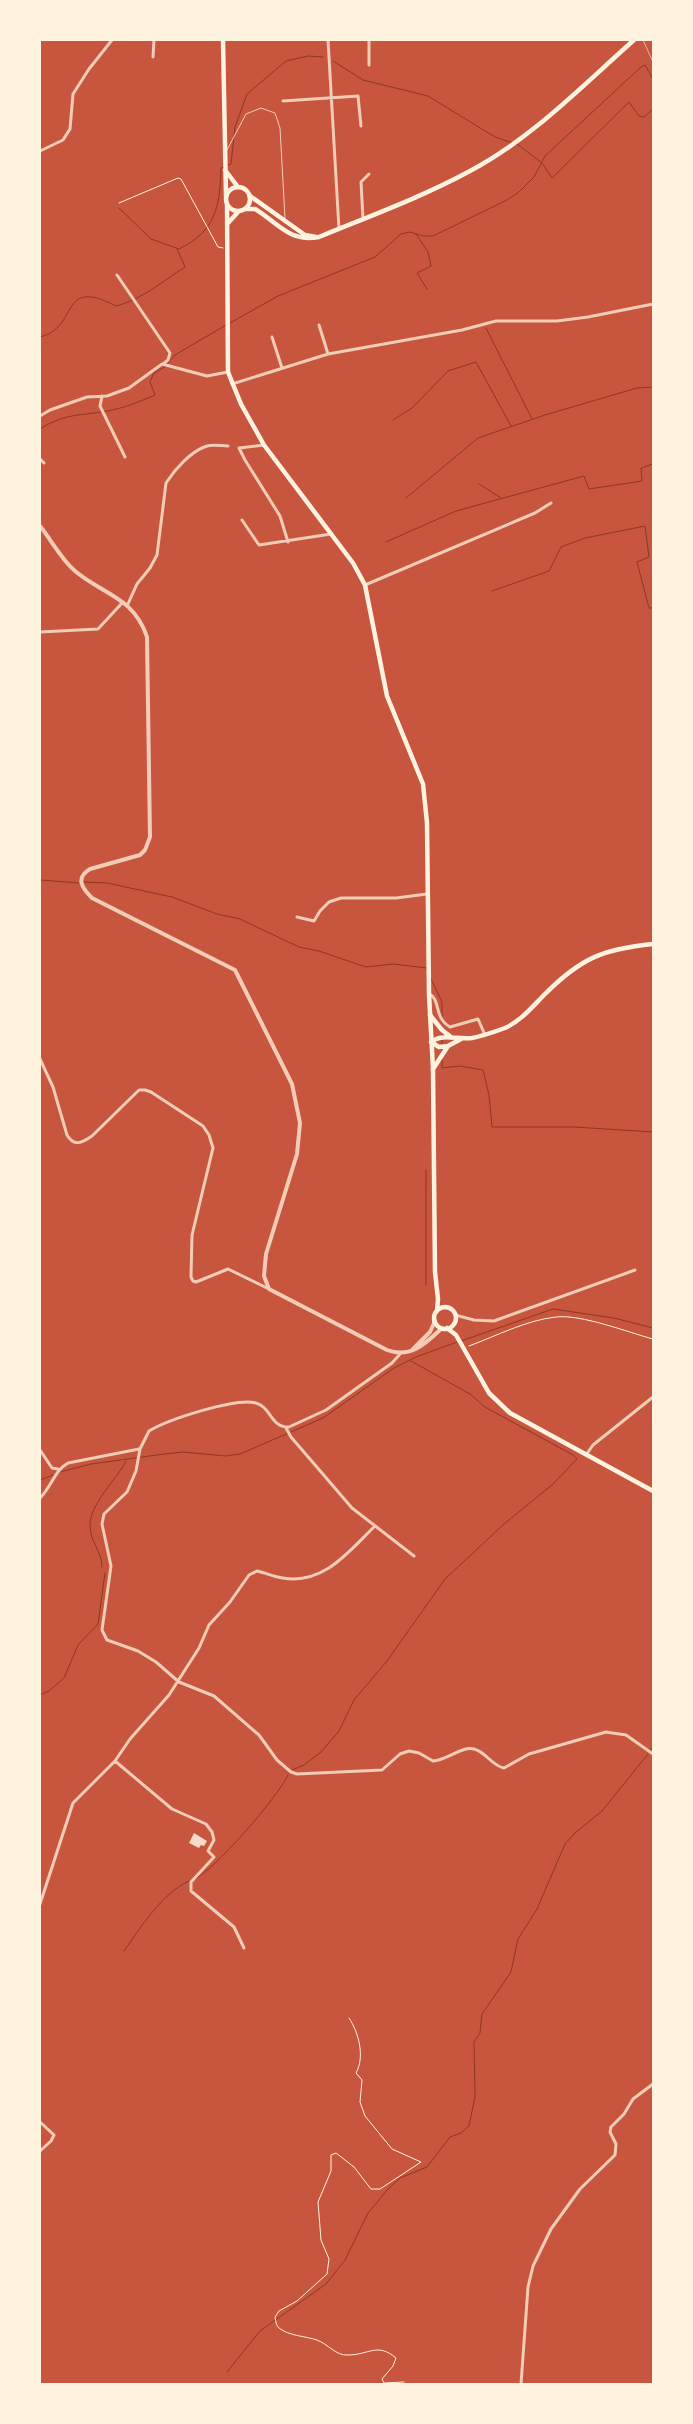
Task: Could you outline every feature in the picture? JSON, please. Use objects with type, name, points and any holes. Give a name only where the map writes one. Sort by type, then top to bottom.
[{"type":"main road","points":[[223,40],[228,372],[232,384],[263,445],[353,563],[365,585],[387,696],[423,784],[427,822],[429,1013],[433,1069],[434,1272],[438,1296],[435,1321],[456,1337],[489,1393],[498,1403],[532,1427],[653,1491]]},
{"type":"main road","points":[[227,224],[238,212],[246,209],[255,209],[288,233],[305,240],[320,237],[403,203],[470,171],[516,142],[634,40]]},
{"type":"main road","points":[[225,169],[238,187],[245,190],[250,196],[305,235],[320,237]]},
{"type":"main road","points":[[226,196],[231,190],[238,187]]},
{"type":"main road","points":[[246,209],[250,203],[250,196]]},
{"type":"main road","points":[[226,203],[231,209],[238,212]]},
{"type":"main road","points":[[431,1042],[439,1047],[448,1046],[461,1039],[485,1035],[516,1022],[558,980],[598,954],[613,949],[653,944]]},
{"type":"main road","points":[[429,1013],[442,1030],[451,1037]]},
{"type":"main road","points":[[431,1042],[440,1037],[461,1039]]},
{"type":"main road","points":[[433,1069],[448,1046]]},
{"type":"main road","points":[[438,1296],[455,1315],[456,1337]]},
{"type":"main road","points":[[437,1311],[449,1308]]},
{"type":"main road","points":[[445,1328],[454,1323]]},
{"type":"street","points":[[40,151],[63,140],[70,129],[73,94],[89,69],[112,40]]},
{"type":"street","points":[[153,57],[154,40]]},
{"type":"street","points":[[328,40],[339,229]]},
{"type":"street","points":[[369,40],[369,65]]},
{"type":"street","points":[[283,101],[358,96],[361,126]]},
{"type":"street","points":[[363,219],[361,182],[369,174]]},
{"type":"street","points":[[40,416],[50,410],[88,397],[102,396],[129,388],[168,360],[170,354],[117,275]]},
{"type":"street","points":[[232,384],[328,354],[462,330],[496,320],[557,322],[653,304]]},
{"type":"street","points":[[318,325],[328,354]]},
{"type":"street","points":[[272,337],[282,368]]},
{"type":"street","points":[[162,364],[207,376],[228,372]]},
{"type":"street","points":[[102,396],[100,406],[125,457]]},
{"type":"street","points":[[127,606],[137,584],[150,568],[157,555],[166,483],[172,473],[186,460],[208,445],[228,446]]},
{"type":"street","points":[[263,445],[239,448],[280,516],[288,542]]},
{"type":"street","points":[[40,459],[44,463]]},
{"type":"street","points":[[365,585],[535,513],[551,503]]},
{"type":"street","points":[[242,520],[259,546],[331,534]]},
{"type":"street","points":[[40,526],[75,572],[124,601],[142,626],[147,637],[150,837],[145,850],[140,855],[90,870],[83,874],[80,880],[83,889],[92,898],[235,970],[292,1084],[300,1123],[297,1154],[266,1254],[264,1276],[269,1289]]},
{"type":"street","points":[[40,632],[98,630],[124,601]]},
{"type":"street","points":[[297,917],[314,921],[329,902],[341,898],[396,898],[427,894]]},
{"type":"street","points":[[429,994],[436,1000],[439,1016],[447,1025],[450,1027],[478,1019],[485,1035]]},
{"type":"street","points":[[40,1058],[53,1087],[67,1135],[70,1141],[77,1144],[84,1142],[92,1136],[139,1090],[151,1092],[203,1126],[209,1135],[213,1148],[192,1235],[191,1276],[193,1281],[196,1282],[228,1269],[387,1350],[400,1354],[420,1347],[445,1328]]},
{"type":"street","points":[[455,1315],[474,1320],[494,1321],[635,1270]]},
{"type":"street","points":[[407,1353],[430,1332],[435,1321]]},
{"type":"street","points":[[287,1429],[326,1410],[392,1363],[400,1354]]},
{"type":"street","points":[[586,1455],[593,1445],[653,1397]]},
{"type":"street","points":[[414,1556],[352,1508],[291,1437],[287,1429],[276,1423],[263,1406],[256,1403],[246,1403],[202,1410],[149,1431],[140,1449],[138,1464],[127,1492],[104,1514],[102,1524],[111,1566],[102,1630],[107,1640],[138,1651],[156,1662],[179,1682],[214,1696],[259,1735],[284,1768],[297,1774],[382,1770],[400,1754],[409,1751],[419,1753],[433,1761],[450,1757],[464,1749],[474,1749],[504,1768],[529,1754],[606,1732],[626,1735],[653,1754]]},
{"type":"street","points":[[40,1450],[52,1468],[58,1469],[68,1463],[140,1449]]},
{"type":"street","points":[[40,1498],[53,1484],[58,1469]]},
{"type":"street","points":[[40,1904],[73,1803],[115,1761],[130,1739],[179,1682],[199,1648],[209,1625],[230,1602],[249,1576],[257,1571],[284,1578],[314,1577],[331,1568],[375,1526]]},
{"type":"street","points":[[115,1761],[172,1809],[206,1824],[212,1832],[214,1840],[208,1851],[214,1857],[191,1882],[191,1891],[234,1927],[244,1948]]},
{"type":"street","points":[[521,2384],[528,2287],[533,2266],[550,2229],[580,2189],[615,2155],[616,2144],[610,2132],[611,2127],[624,2114],[633,2099],[653,2084]]},
{"type":"street","points":[[40,2122],[54,2135],[51,2141],[40,2150]]},
{"type":"lane","points":[[224,156],[246,114],[261,108],[275,113],[280,128],[285,221]]},
{"type":"path","points":[[119,203],[178,178],[181,179],[218,247],[226,248]]},
{"type":"path","points":[[462,1347],[542,1320],[557,1317],[586,1321],[653,1338]]},
{"type":"path","points":[[349,2018],[357,2031],[361,2058],[356,2073],[362,2080],[361,2109],[392,2149],[421,2162],[380,2189],[371,2189],[346,2160],[336,2153],[331,2155],[331,2171],[318,2202],[322,2240],[329,2259],[327,2274],[297,2301],[280,2311],[275,2317],[277,2326],[283,2330],[316,2340],[347,2356],[374,2349],[387,2351],[396,2358],[393,2366],[382,2380],[384,2383],[404,2382]]},
{"type":"building","points":[[194,1833],[207,1841],[204,1846],[201,1845],[199,1848],[189,1843]]},
{"type":"waterway","points":[[228,165],[231,164],[235,127],[247,94],[286,61],[308,56],[323,57]]},
{"type":"waterway","points":[[333,61],[363,80],[428,96],[495,137],[513,143]]},
{"type":"waterway","points":[[230,323],[278,296],[375,257],[401,234],[410,232],[423,236],[433,236],[507,200],[519,192],[534,177],[545,156],[641,67],[645,65],[653,79]]},
{"type":"waterway","points":[[517,144],[542,163],[552,178],[629,102],[639,116],[644,117],[653,109]]},
{"type":"waterway","points":[[119,208],[151,239],[179,249],[201,234],[214,216],[219,194],[221,168],[224,167]]},
{"type":"waterway","points":[[416,234],[428,252],[431,266],[417,273],[427,289]]},
{"type":"waterway","points":[[40,337],[52,332],[61,324],[77,300],[85,297],[98,298],[116,306],[152,290],[185,267],[177,249]]},
{"type":"waterway","points":[[167,364],[175,355],[226,325]]},
{"type":"waterway","points":[[486,328],[532,419]]},
{"type":"waterway","points":[[393,420],[412,408],[448,371],[476,362],[511,426]]},
{"type":"waterway","points":[[40,429],[57,420],[119,408],[155,395],[150,382],[154,373],[165,367]]},
{"type":"waterway","points":[[406,498],[478,438],[545,415],[637,388],[653,387]]},
{"type":"waterway","points":[[386,542],[456,511],[584,476],[589,489],[642,481],[641,468],[653,464]]},
{"type":"waterway","points":[[479,484],[501,498]]},
{"type":"waterway","points":[[492,591],[549,571],[561,547],[585,538],[645,526],[649,557],[637,562],[649,608],[653,608]]},
{"type":"waterway","points":[[40,880],[79,883]]},
{"type":"waterway","points":[[83,882],[107,883],[172,897],[217,914],[240,919],[299,947],[319,951],[366,967],[393,964],[427,968]]},
{"type":"waterway","points":[[431,979],[442,1002],[442,1017]]},
{"type":"waterway","points":[[442,1034],[442,1045]]},
{"type":"waterway","points":[[442,1059],[442,1068],[460,1066],[483,1070],[489,1095],[492,1127],[574,1127],[653,1132]]},
{"type":"waterway","points":[[426,1170],[426,1285]]},
{"type":"waterway","points":[[461,1341],[553,1309],[614,1318],[653,1328]]},
{"type":"waterway","points":[[60,1472],[91,1464],[183,1452],[226,1456],[240,1454],[323,1418],[394,1368],[416,1357],[457,1342]]},
{"type":"waterway","points":[[292,1770],[304,1765],[321,1752],[339,1731],[354,1700],[387,1661],[445,1579],[504,1524],[553,1484],[577,1459],[573,1455],[485,1407],[470,1394],[411,1361]]},
{"type":"waterway","points":[[102,1567],[100,1556],[92,1537],[91,1518],[99,1501],[126,1461]]},
{"type":"waterway","points":[[40,1480],[53,1475]]},
{"type":"waterway","points":[[40,1695],[49,1691],[64,1678],[78,1645],[98,1624],[105,1573]]},
{"type":"waterway","points":[[650,1750],[653,1747]]},
{"type":"waterway","points":[[227,2372],[260,2331],[326,2284],[345,2260],[368,2213],[388,2189],[400,2178],[427,2167],[450,2137],[461,2133],[469,2126],[475,2097],[474,2042],[480,2033],[482,2014],[511,1972],[518,1939],[537,1909],[565,1844],[575,1833],[602,1811],[648,1754]]},
{"type":"waterway","points":[[193,1880],[203,1874],[230,1849],[259,1816],[288,1775]]},
{"type":"waterway","points":[[124,1951],[161,1902],[179,1886],[189,1881]]},
{"type":"railway","points":[[643,40],[653,62]]}]
